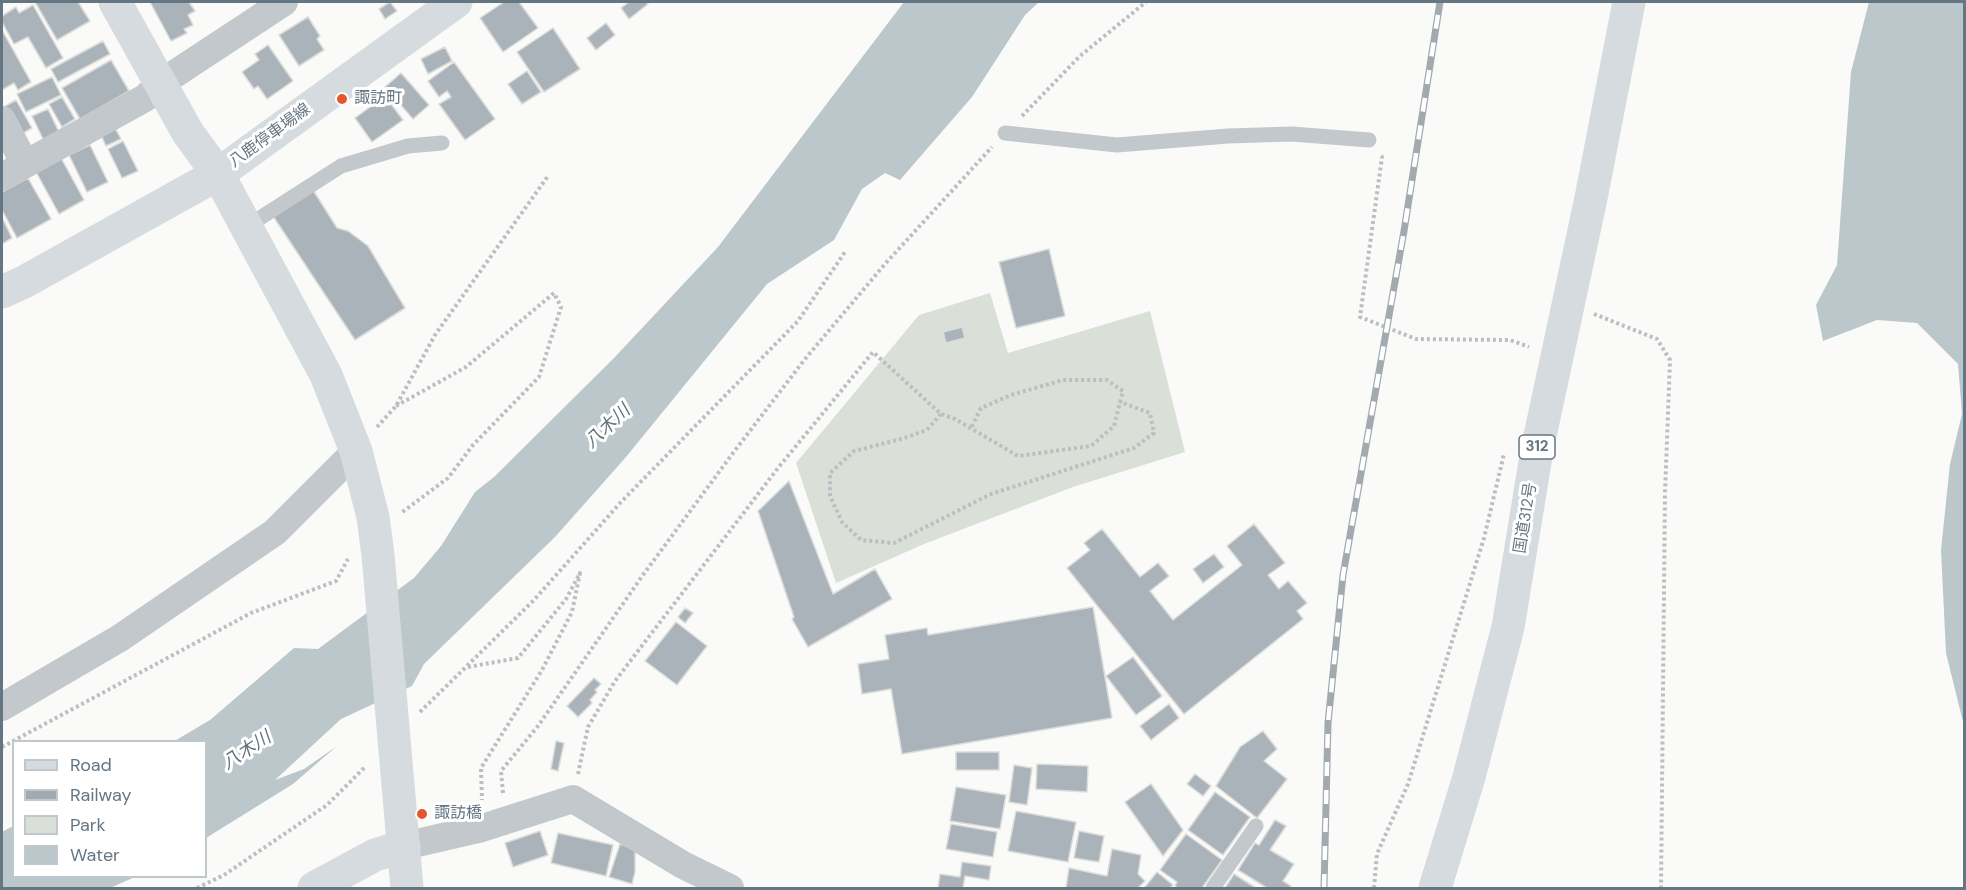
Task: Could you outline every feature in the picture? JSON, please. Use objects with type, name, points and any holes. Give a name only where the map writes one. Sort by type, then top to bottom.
[{"type":"main road","name":"八鹿停車場線","points":[[115,2],[188,133],[218,174],[456,2]]},
{"type":"main road","name":"国道312号","points":[[1435,888],[1469,777],[1508,627],[1537,450],[1629,2]]},
{"type":"main road","points":[[2,292],[218,174],[326,375],[359,459],[373,517],[378,555],[407,888]]},
{"type":"main road","points":[[314,888],[375,855],[404,846]]},
{"type":"street","points":[[2,120],[13,170],[145,98],[161,83],[284,2]]},
{"type":"street","points":[[2,707],[120,638],[275,532],[359,459]]},
{"type":"street","points":[[404,846],[494,824],[573,799],[683,865],[730,888]]},
{"type":"lane","points":[[1005,133],[1117,145],[1228,136],[1292,134],[1369,141]]},
{"type":"lane","points":[[246,227],[341,166],[408,146],[442,143]]},
{"type":"lane","points":[[1213,888],[1256,826]]},
{"type":"path","points":[[494,824],[501,771],[538,726],[643,575],[805,359],[885,264],[1005,133],[1080,56],[1146,2]]},
{"type":"path","points":[[1369,141],[1382,157],[1360,317],[1416,339],[1510,340],[1530,347],[1527,358]]},
{"type":"path","points":[[359,459],[396,406],[435,335],[548,176]]},
{"type":"path","points":[[417,716],[534,600],[621,502],[798,321],[845,252]]},
{"type":"path","points":[[1568,305],[1657,339],[1670,360],[1665,493],[1661,888]]},
{"type":"path","points":[[573,799],[588,727],[615,681],[778,468],[873,352],[941,414],[955,419],[1018,456],[1091,446],[1114,426],[1123,391],[1107,380],[1063,380],[1011,395],[981,408],[971,428]]},
{"type":"path","points":[[941,414],[927,430],[854,451],[830,473],[830,496],[842,522],[861,540],[894,543],[991,494],[1134,448],[1154,432],[1149,413],[1120,402]]},
{"type":"path","points":[[1374,888],[1377,854],[1408,783],[1484,538],[1506,448]]},
{"type":"path","points":[[466,668],[518,658],[566,599],[580,573],[572,612],[542,670],[481,768],[494,824]]},
{"type":"path","points":[[197,888],[224,875],[327,805],[368,765]]},
{"type":"green space","points":[[990,293],[1008,353],[1150,311],[1185,452],[1073,487],[924,544],[836,583],[796,463],[919,315]]},
{"type":"water","name":"八木川","points":[[904,2],[1039,2],[1025,15],[972,97],[900,180],[885,173],[862,189],[834,240],[767,284],[626,457],[555,537],[424,664],[412,686],[341,719],[275,780],[304,769],[337,746],[293,784],[207,837],[207,740],[176,740],[210,720],[294,648],[318,649],[414,578],[441,546],[475,492],[494,477],[614,358],[718,247]]},
{"type":"water","points":[[1869,2],[1964,2],[1964,726],[1946,653],[1941,550],[1950,464],[1962,414],[1958,364],[1917,323],[1877,320],[1823,341],[1816,305],[1837,265],[1851,72]]},
{"type":"water","points":[[12,827],[12,878],[133,878],[110,888],[2,888],[2,832]]},
{"type":"building","points":[[35,2],[78,2],[90,21],[57,40]]},
{"type":"building","points":[[150,2],[189,2],[195,11],[188,15],[193,25],[184,29],[187,33],[171,41]]},
{"type":"building","points":[[390,2],[397,11],[385,19],[379,9]]},
{"type":"building","points":[[504,2],[519,2],[538,28],[503,52],[480,18]]},
{"type":"building","points":[[629,2],[648,4],[629,19],[621,8]]},
{"type":"building","points":[[33,5],[63,58],[46,68],[28,37],[14,44],[2,22],[2,16],[16,7],[19,13]]},
{"type":"building","points":[[308,17],[320,36],[317,39],[324,50],[299,66],[279,35]]},
{"type":"building","points":[[606,23],[615,35],[596,50],[587,38]]},
{"type":"building","points":[[553,28],[580,69],[544,92],[517,52]]},
{"type":"building","points":[[2,30],[31,82],[18,90],[14,83],[2,90]]},
{"type":"building","points":[[103,41],[110,54],[58,82],[51,69]]},
{"type":"building","points":[[268,45],[293,81],[267,99],[258,86],[254,89],[242,72],[259,60],[255,54]]},
{"type":"building","points":[[445,47],[452,61],[428,74],[421,59]]},
{"type":"building","points":[[111,60],[129,91],[80,119],[62,88]]},
{"type":"building","points":[[454,62],[495,119],[465,140],[439,104],[451,97],[447,91],[439,97],[428,81]]},
{"type":"building","points":[[527,71],[541,92],[522,104],[508,84]]},
{"type":"building","points":[[401,73],[429,105],[413,119],[385,87]]},
{"type":"building","points":[[52,77],[61,95],[26,112],[17,94]]},
{"type":"building","points":[[385,96],[403,120],[372,142],[355,118]]},
{"type":"building","points":[[62,97],[75,119],[62,127],[49,104]]},
{"type":"building","points":[[16,100],[32,128],[18,136],[2,108]]},
{"type":"building","points":[[48,109],[59,132],[43,139],[32,116]]},
{"type":"building","points":[[114,126],[121,139],[106,146],[100,133]]},
{"type":"building","points":[[123,141],[138,171],[122,178],[108,149]]},
{"type":"building","points":[[90,145],[108,182],[87,192],[69,155]]},
{"type":"building","points":[[60,156],[84,200],[59,214],[35,170]]},
{"type":"building","points":[[28,178],[51,219],[17,238],[2,210],[2,192]]},
{"type":"building","points":[[313,190],[337,228],[348,231],[368,246],[405,308],[355,340],[273,216]]},
{"type":"building","points":[[2,217],[12,238],[2,244]]},
{"type":"building","points":[[1049,249],[1065,316],[1016,328],[999,262]]},
{"type":"building","points":[[962,327],[965,338],[946,343],[943,332]]},
{"type":"building","points":[[789,481],[833,594],[875,569],[892,599],[808,647],[792,619],[794,617],[758,511]]},
{"type":"building","points":[[1254,524],[1285,563],[1268,575],[1279,589],[1288,581],[1307,603],[1297,611],[1303,619],[1184,714],[1067,568],[1090,550],[1084,543],[1102,529],[1140,577],[1158,563],[1169,576],[1150,591],[1173,620],[1242,565],[1227,546]]},
{"type":"building","points":[[1214,554],[1224,567],[1203,583],[1193,569]]},
{"type":"building","points":[[1093,607],[1112,718],[902,754],[891,689],[862,694],[858,664],[889,659],[885,635],[927,628],[928,635]]},
{"type":"building","points":[[685,608],[693,613],[685,623],[678,617]]},
{"type":"building","points":[[676,622],[707,646],[677,685],[645,661]]},
{"type":"building","points":[[1133,657],[1162,696],[1136,715],[1106,676]]},
{"type":"building","points":[[594,678],[601,684],[590,700],[592,703],[578,717],[567,706]]},
{"type":"building","points":[[1169,704],[1179,718],[1151,740],[1140,726]]},
{"type":"building","points":[[1263,731],[1277,749],[1264,761],[1287,779],[1257,818],[1216,786],[1240,747]]},
{"type":"building","points":[[556,741],[564,743],[558,771],[551,769]]},
{"type":"building","points":[[956,752],[999,752],[999,770],[956,770]]},
{"type":"building","points":[[1037,764],[1088,766],[1087,792],[1036,789]]},
{"type":"building","points":[[1014,765],[1032,768],[1027,805],[1009,802]]},
{"type":"building","points":[[1195,774],[1211,786],[1203,796],[1187,784]]},
{"type":"building","points":[[1151,784],[1183,830],[1163,856],[1125,802]]},
{"type":"building","points":[[956,787],[1006,795],[1000,829],[950,821]]},
{"type":"building","points":[[1215,792],[1250,817],[1223,855],[1188,830]]},
{"type":"building","points":[[1016,811],[1076,822],[1068,862],[1008,851]]},
{"type":"building","points":[[1275,820],[1286,826],[1270,850],[1294,864],[1283,881],[1291,886],[1289,888],[1267,888],[1238,870],[1255,843],[1259,845]]},
{"type":"building","points":[[951,824],[997,832],[993,857],[946,849]]},
{"type":"building","points":[[540,831],[548,855],[513,867],[505,843]]},
{"type":"building","points":[[1079,831],[1104,836],[1099,862],[1074,858]]},
{"type":"building","points":[[558,833],[613,845],[606,876],[551,863]]},
{"type":"building","points":[[1186,834],[1222,860],[1202,888],[1177,888],[1175,886],[1177,882],[1160,870]]},
{"type":"building","points":[[620,844],[635,849],[635,872],[632,884],[609,877]]},
{"type":"building","points":[[1112,849],[1141,855],[1138,874],[1145,881],[1138,888],[1066,888],[1069,868],[1107,876]]},
{"type":"building","points":[[962,862],[991,866],[989,880],[965,876],[963,888],[938,888],[940,874],[960,877]]},
{"type":"building","points":[[1157,872],[1173,885],[1170,888],[1144,888]]},
{"type":"building","points":[[1234,874],[1256,888],[1225,888]]},
{"type":"railway","points":[[1324,888],[1328,723],[1343,575],[1404,231],[1440,2]]},
{"type":"place","name":"諏訪町","points":[[342,99]]},
{"type":"place","name":"諏訪橋","points":[[422,814]]}]
